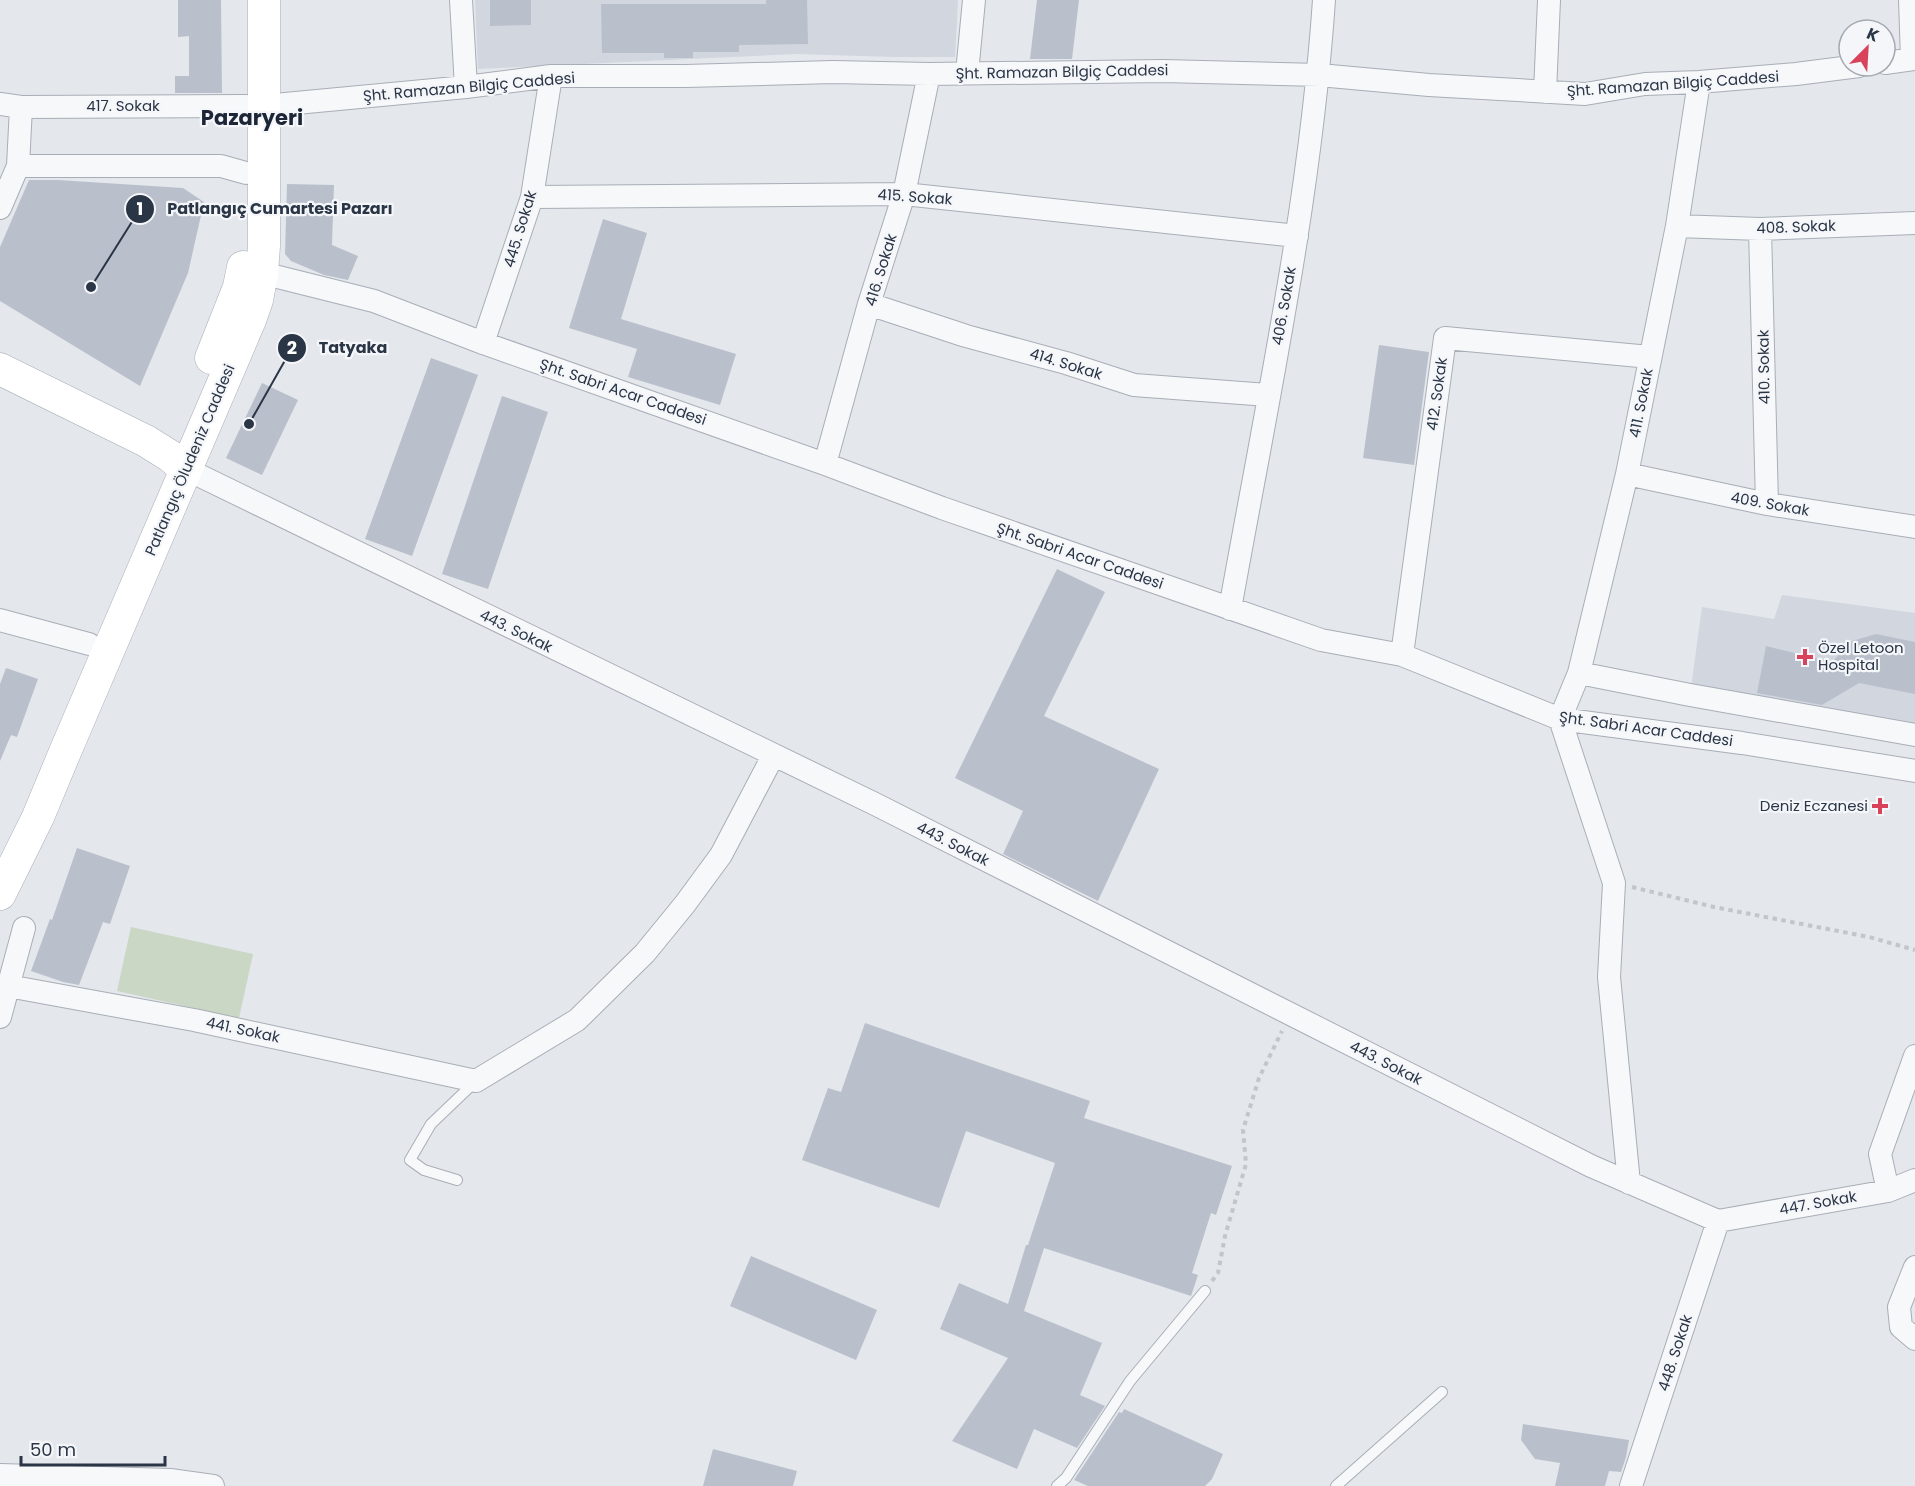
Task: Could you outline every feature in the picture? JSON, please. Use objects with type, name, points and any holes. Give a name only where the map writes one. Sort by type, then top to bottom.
[{"type":"main road","name":"Patlangıç Öludeniz Caddesi","points":[[0,850],[22,804],[89,644],[250,320],[257,300],[264,246],[246,0]]},
{"type":"main road","name":"Patlangıç Öludeniz Caddesi","points":[[0,894],[38,818],[178,462],[239,287],[245,255],[246,173],[255,106],[264,0]]},
{"type":"main road","points":[[0,369],[146,441],[178,462]]},
{"type":"street","points":[[461,0],[466,87]]},
{"type":"street","points":[[967,73],[974,0]]},
{"type":"street","name":"406. Sokak","points":[[1230,609],[1297,236],[1319,75],[1324,0]]},
{"type":"street","points":[[1545,92],[1549,0]]},
{"type":"street","points":[[1897,61],[1913,59],[1910,0]]},
{"type":"street","name":"Şht. Ramazan Bilgiç Caddesi","points":[[255,106],[466,87],[551,76],[1163,71],[1319,75],[1429,85],[1585,93],[1645,84],[1699,82],[1837,69]]},
{"type":"street","name":"416. Sokak","points":[[825,464],[869,304],[904,194],[929,74]]},
{"type":"street","name":"445. Sokak","points":[[483,343],[532,197],[551,76]]},
{"type":"street","name":"411. Sokak","points":[[1560,719],[1579,673],[1627,474],[1677,226],[1699,82]]},
{"type":"street","name":"417. Sokak","points":[[11,106],[255,106]]},
{"type":"street","points":[[0,208],[18,166],[11,106]]},
{"type":"street","points":[[18,166],[221,166],[246,173]]},
{"type":"street","name":"415. Sokak","points":[[532,197],[904,194],[1297,236]]},
{"type":"street","name":"408. Sokak","points":[[1677,226],[1761,229],[1915,223]]},
{"type":"street","name":"410. Sokak","points":[[1761,229],[1767,504]]},
{"type":"street","name":"Şht. Sabri Acar Caddesi","points":[[262,273],[374,301],[483,343],[1230,609],[1321,640],[1402,655],[1560,719],[1742,743],[1915,771]]},
{"type":"street","name":"414. Sokak","points":[[869,304],[966,336],[1066,363],[1134,385],[1268,395]]},
{"type":"street","name":"412. Sokak","points":[[1402,655],[1445,338],[1650,357]]},
{"type":"street","name":"443. Sokak","points":[[178,462],[773,756],[875,804],[1591,1166],[1718,1221]]},
{"type":"street","name":"409. Sokak","points":[[1627,474],[1767,504],[1915,527]]},
{"type":"street","points":[[0,620],[89,644]]},
{"type":"street","points":[[1579,673],[1915,735]]},
{"type":"street","points":[[1560,719],[1614,883],[1609,977],[1629,1183]]},
{"type":"street","points":[[476,1081],[577,1020],[645,953],[721,855],[773,756]]},
{"type":"street","points":[[0,1017],[24,928]]},
{"type":"street","name":"441. Sokak","points":[[8,986],[194,1020],[476,1081]]},
{"type":"street","points":[[1888,1191],[1881,1154],[1915,1056]]},
{"type":"street","name":"447. Sokak","points":[[1718,1221],[1888,1191],[1913,1182]]},
{"type":"street","name":"448. Sokak","points":[[1631,1486],[1718,1221]]},
{"type":"street","points":[[1915,1267],[1899,1308],[1901,1327],[1915,1339]]},
{"type":"street","points":[[0,1475],[170,1480],[213,1486]]},
{"type":"lane","points":[[457,1180],[424,1170],[410,1160],[431,1124],[476,1081]]},
{"type":"lane","points":[[1057,1486],[1066,1478],[1130,1380],[1205,1292]]},
{"type":"lane","points":[[1336,1486],[1442,1392]]},
{"type":"path","points":[[1614,883],[1714,907],[1869,937],[1915,950]]},
{"type":"path","points":[[1205,1292],[1218,1273],[1225,1236],[1246,1164],[1243,1130],[1259,1078],[1291,1015]]},
{"type":"shaded area","points":[[475,0],[958,0],[955,57],[796,54],[478,69]]},
{"type":"shaded area","name":"Özel Letoon Hospital","points":[[1782,595],[1915,613],[1915,735],[1690,695],[1702,607],[1774,619]]},
{"type":"green space","points":[[131,927],[253,954],[239,1018],[117,991]]},
{"type":"building","points":[[178,0],[221,0],[222,93],[175,93],[175,76],[189,76],[189,36],[178,37]]},
{"type":"building","points":[[490,0],[531,0],[531,25],[490,26]]},
{"type":"building","points":[[766,0],[807,0],[808,44],[739,45],[739,52],[693,52],[693,58],[664,58],[664,53],[602,53],[601,4],[766,4]]},
{"type":"building","points":[[1037,0],[1079,0],[1072,59],[1030,59]]},
{"type":"building","points":[[29,180],[183,188],[204,202],[188,273],[140,386],[0,301],[0,247]]},
{"type":"building","points":[[287,184],[334,185],[332,245],[358,256],[348,280],[324,275],[291,261],[285,254]]},
{"type":"building","points":[[603,219],[647,233],[621,319],[736,354],[720,405],[628,377],[637,349],[569,328]]},
{"type":"building","points":[[1379,345],[1429,352],[1414,465],[1363,458]]},
{"type":"building","points":[[431,358],[478,375],[412,556],[365,539]]},
{"type":"building","points":[[262,383],[298,400],[262,475],[226,458]]},
{"type":"building","points":[[502,396],[548,412],[488,589],[442,574]]},
{"type":"building","points":[[1057,569],[1105,592],[1044,716],[1159,769],[1098,901],[1003,854],[1023,811],[955,778]]},
{"type":"building","points":[[1876,634],[1915,642],[1915,694],[1859,683],[1822,705],[1757,693],[1766,646],[1832,662],[1852,641]]},
{"type":"building","points":[[6,668],[38,679],[17,737],[11,735],[0,761],[0,684]]},
{"type":"building","points":[[77,848],[130,866],[110,924],[103,922],[79,985],[31,971],[50,919],[52,920]]},
{"type":"building","points":[[865,1023],[1090,1101],[1084,1118],[1232,1166],[1216,1215],[1211,1213],[1192,1273],[1198,1275],[1191,1296],[1044,1248],[1024,1311],[1102,1343],[1080,1395],[1105,1406],[1077,1448],[1034,1429],[1017,1469],[952,1441],[1008,1358],[940,1329],[959,1283],[1008,1304],[1055,1163],[966,1131],[939,1208],[802,1160],[828,1088],[841,1092]]},
{"type":"building","points":[[751,1256],[877,1310],[856,1360],[730,1306]]},
{"type":"building","points":[[1124,1409],[1223,1454],[1212,1479],[1205,1486],[1088,1486],[1074,1480],[1119,1412],[1122,1413]]},
{"type":"building","points":[[1523,1424],[1629,1440],[1621,1472],[1609,1471],[1605,1486],[1555,1486],[1560,1463],[1535,1459],[1521,1440]]},
{"type":"building","points":[[713,1449],[797,1471],[793,1486],[703,1486]]},
{"type":"place","name":"Patlangıç Cumartesi Pazarı","points":[[91,287]]},
{"type":"place","name":"Tatyaka","points":[[249,424]]},
{"type":"place","name":"Özel Letoon Hospital","points":[[1805,657]]},
{"type":"place","name":"Deniz Eczanesi","points":[[1880,806]]},
{"type":"district","name":"Pazaryeri","points":[[252,118]]}]
